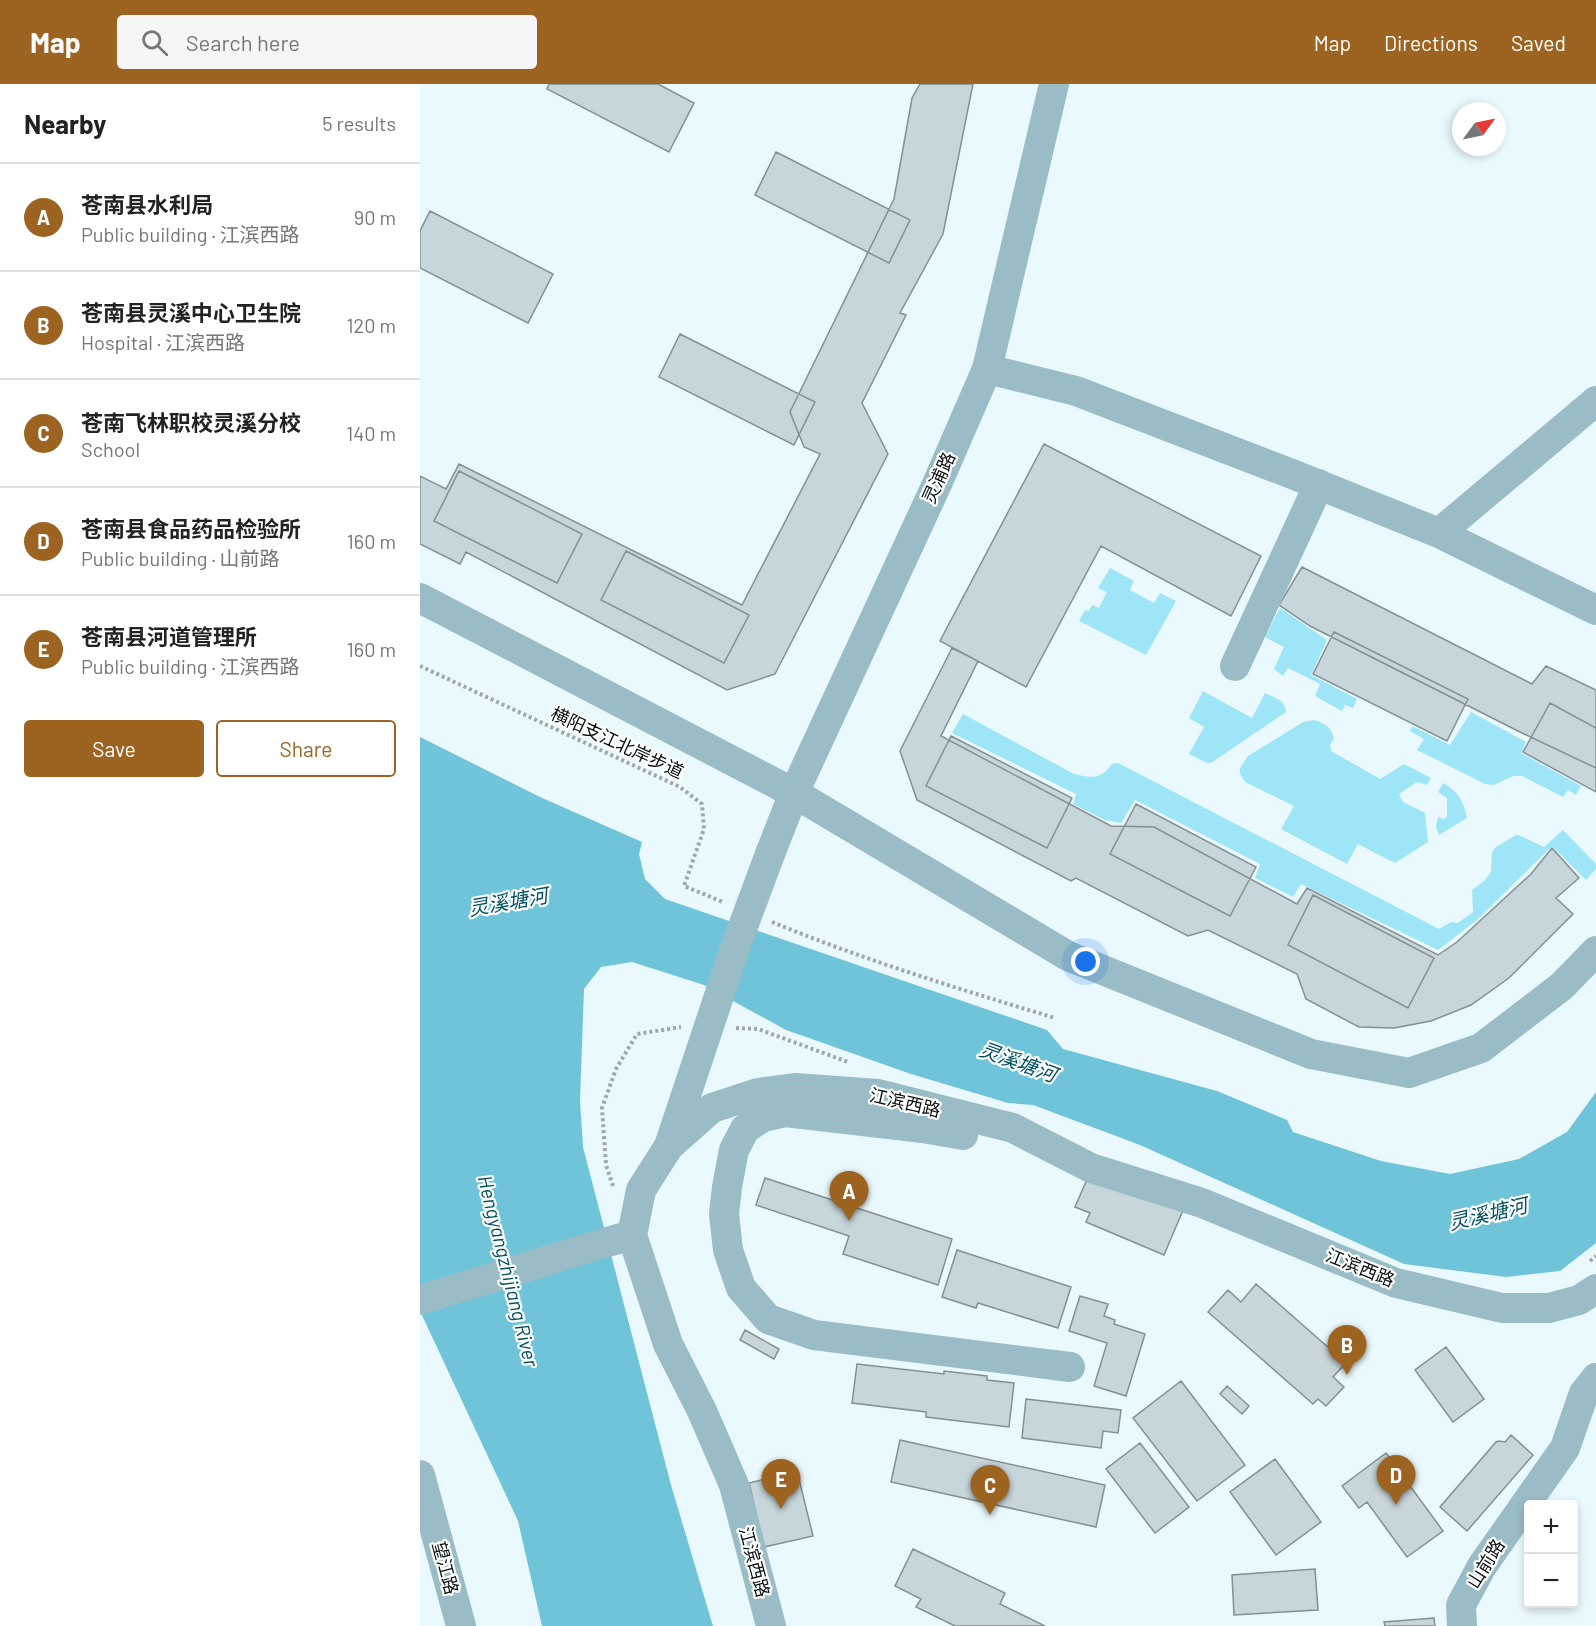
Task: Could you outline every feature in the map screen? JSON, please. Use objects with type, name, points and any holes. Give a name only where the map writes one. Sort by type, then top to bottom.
[{"type":"street","name":"灵浦路","points":[[669,1146],[735,948],[794,793],[987,369],[1054,84]]},
{"type":"street","points":[[987,369],[1076,391],[1319,484],[1439,533],[1596,610]]},
{"type":"street","points":[[1439,533],[1596,401]]},
{"type":"street","points":[[1235,666],[1319,484]]},
{"type":"street","points":[[420,598],[794,793],[1068,956],[1311,1054],[1409,1073],[1481,1048],[1562,986],[1596,951]]},
{"type":"street","name":"江滨西路","points":[[771,1626],[734,1485],[702,1411],[668,1344],[633,1234],[641,1190],[669,1146],[712,1108],[758,1093],[795,1088],[878,1094],[1013,1128],[1091,1168],[1202,1203],[1396,1283],[1502,1308],[1549,1308],[1579,1300],[1596,1289]]},
{"type":"street","points":[[1070,1367],[814,1335],[768,1318],[741,1288],[728,1250],[724,1214],[734,1150],[746,1129],[763,1117],[785,1112],[923,1128],[969,1136],[1034,1149],[1091,1168]]},
{"type":"street","points":[[420,1300],[633,1234]]},
{"type":"street","name":"山前路","points":[[1462,1626],[1461,1605],[1482,1566],[1565,1448],[1584,1393],[1596,1378]]},
{"type":"street","name":"望江路","points":[[420,1475],[461,1626]]},
{"type":"path","name":"横阳支江北岸步道","points":[[420,666],[680,787],[702,804],[705,829],[684,886],[725,903]]},
{"type":"path","points":[[767,920],[819,941],[939,983],[1055,1018]]},
{"type":"shaded area","points":[[1110,568],[1134,581],[1130,590],[1154,603],[1160,593],[1176,601],[1146,655],[1079,621],[1085,610],[1089,611],[1092,605],[1099,608],[1107,592],[1098,588]]},
{"type":"shaded area","points":[[1280,608],[1327,640],[1311,675],[1357,699],[1353,708],[1345,705],[1342,711],[1315,696],[1320,684],[1288,668],[1283,676],[1274,669],[1284,647],[1265,637]]},
{"type":"shaded area","points":[[1203,691],[1252,718],[1265,693],[1282,702],[1286,712],[1211,763],[1205,762],[1189,754],[1204,727],[1189,718]]},
{"type":"shaded area","points":[[1471,712],[1526,742],[1521,753],[1581,786],[1576,795],[1568,790],[1563,797],[1522,776],[1513,776],[1494,785],[1485,784],[1417,750],[1424,739],[1410,731],[1412,726],[1450,745]]},
{"type":"shaded area","points":[[963,714],[1074,774],[1100,775],[1112,764],[1118,763],[1439,929],[1451,922],[1458,923],[1473,912],[1472,890],[1491,872],[1492,852],[1516,835],[1544,847],[1563,830],[1596,864],[1596,869],[1586,880],[1552,846],[1477,920],[1438,950],[1301,884],[1293,897],[1255,878],[1260,864],[1135,800],[1121,823],[1105,820],[1073,804],[1076,794],[952,733]]},
{"type":"shaded area","points":[[1314,720],[1324,724],[1331,731],[1334,738],[1330,745],[1331,751],[1380,779],[1404,764],[1431,778],[1427,785],[1417,782],[1399,794],[1403,802],[1425,813],[1428,842],[1395,863],[1358,844],[1347,864],[1281,829],[1294,806],[1245,782],[1240,774],[1240,768],[1248,756],[1303,722]]},
{"type":"shaded area","points":[[1443,783],[1460,798],[1467,818],[1439,835],[1436,827],[1438,817],[1444,819],[1447,817],[1447,798],[1438,792]]},
{"type":"water","points":[[420,737],[540,797],[642,842],[639,854],[645,879],[665,899],[1047,1030],[1063,1049],[1217,1091],[1287,1120],[1293,1132],[1381,1161],[1450,1174],[1519,1159],[1567,1132],[1596,1092],[1596,1243],[1560,1271],[1506,1277],[1404,1264],[1140,1145],[1033,1105],[1008,1103],[911,1074],[786,1030],[704,985],[632,962],[601,967],[584,989],[580,1100],[583,1147],[671,1485],[713,1626],[542,1626],[518,1521],[420,1311]]},
{"type":"building","points":[[549,84],[658,84],[694,103],[669,152],[547,89]]},
{"type":"building","points":[[920,84],[973,84],[943,234],[900,313],[906,315],[862,403],[888,454],[775,674],[727,690],[466,552],[460,564],[420,544],[420,476],[446,489],[459,464],[742,605],[820,454],[804,447],[790,412],[894,199],[912,98]]},
{"type":"building","points":[[776,152],[910,220],[889,263],[755,195]]},
{"type":"building","points":[[430,211],[553,274],[528,323],[420,268],[420,231]]},
{"type":"building","points":[[680,334],[815,402],[794,445],[659,377]]},
{"type":"building","points":[[1044,444],[1261,556],[1231,616],[1101,546],[1026,687],[940,641]]},
{"type":"building","points":[[459,471],[582,534],[557,583],[434,521]]},
{"type":"building","points":[[626,551],[749,615],[724,663],[601,600]]},
{"type":"building","points":[[1302,567],[1532,684],[1546,666],[1596,690],[1596,768],[1310,626],[1279,605]]},
{"type":"building","points":[[1334,632],[1468,699],[1447,741],[1313,674]]},
{"type":"building","points":[[952,648],[978,661],[941,736],[1111,826],[1154,827],[1297,904],[1307,888],[1438,955],[1457,942],[1531,874],[1552,848],[1579,878],[1556,898],[1573,914],[1509,978],[1471,1005],[1431,1021],[1394,1028],[1359,1027],[1306,999],[1297,974],[1208,930],[1188,936],[1076,878],[1071,881],[917,800],[900,751]]},
{"type":"building","points":[[1550,703],[1596,728],[1596,792],[1523,752]]},
{"type":"building","points":[[951,736],[1072,798],[1047,848],[926,786]]},
{"type":"building","points":[[1136,804],[1256,867],[1230,916],[1110,854]]},
{"type":"building","points":[[1313,895],[1434,958],[1408,1008],[1288,945]]},
{"type":"building","points":[[1088,1177],[1184,1208],[1164,1255],[1086,1222],[1090,1213],[1075,1207]]},
{"type":"building","points":[[765,1178],[952,1239],[938,1285],[843,1254],[849,1236],[756,1205]]},
{"type":"building","points":[[957,1250],[1071,1287],[1058,1328],[978,1303],[976,1308],[942,1297]]},
{"type":"building","points":[[1256,1284],[1346,1363],[1333,1377],[1344,1387],[1326,1406],[1318,1399],[1313,1404],[1208,1312],[1228,1290],[1241,1302]]},
{"type":"building","points":[[1080,1296],[1108,1304],[1104,1316],[1115,1320],[1114,1324],[1145,1334],[1126,1396],[1094,1386],[1107,1343],[1069,1331]]},
{"type":"building","points":[[745,1330],[779,1349],[774,1359],[740,1340]]},
{"type":"building","points":[[1446,1347],[1484,1399],[1453,1422],[1415,1370]]},
{"type":"building","points":[[857,1364],[944,1374],[944,1371],[987,1376],[987,1380],[1014,1383],[1009,1427],[926,1417],[926,1412],[852,1403]]},
{"type":"building","points":[[1181,1381],[1245,1465],[1197,1501],[1133,1418]]},
{"type":"building","points":[[1227,1386],[1249,1406],[1242,1414],[1220,1394]]},
{"type":"building","points":[[1026,1399],[1121,1410],[1118,1433],[1103,1431],[1101,1448],[1022,1438]]},
{"type":"building","points":[[1511,1435],[1533,1455],[1467,1531],[1440,1507],[1496,1442],[1505,1442]]},
{"type":"building","points":[[900,1440],[1105,1485],[1096,1527],[891,1482]]},
{"type":"building","points":[[1140,1443],[1189,1507],[1155,1533],[1106,1469]]},
{"type":"building","points":[[1386,1453],[1443,1531],[1407,1557],[1367,1502],[1359,1508],[1342,1486]]},
{"type":"building","points":[[1275,1459],[1321,1522],[1276,1555],[1230,1492]]},
{"type":"building","points":[[797,1471],[813,1536],[764,1547],[749,1483]]},
{"type":"building","points":[[913,1549],[1005,1593],[1000,1604],[1045,1626],[955,1626],[916,1607],[921,1599],[895,1586]]},
{"type":"building","points":[[1315,1569],[1318,1610],[1234,1615],[1232,1575]]},
{"type":"building","points":[[1434,1618],[1435,1626],[1385,1626],[1384,1622]]},
{"type":"place","name":"苍南县水利局","points":[[849,1221]]},
{"type":"place","name":"苍南县灵溪中心卫生院","points":[[1347,1375]]},
{"type":"place","name":"苍南县食品药品检验所","points":[[1396,1505]]},
{"type":"place","name":"苍南县河道管理所","points":[[781,1509]]},
{"type":"place","name":"苍南飞林职校灵溪分校","points":[[990,1515]]},
{"type":"water label","name":"灵溪塘河","points":[[508,902]]},
{"type":"water label","name":"灵溪塘河","points":[[1018,1062]]},
{"type":"water label","name":"灵溪塘河","points":[[1488,1214]]},
{"type":"water label","name":"Hengyangzhijiang River","points":[[508,1271]]}]
